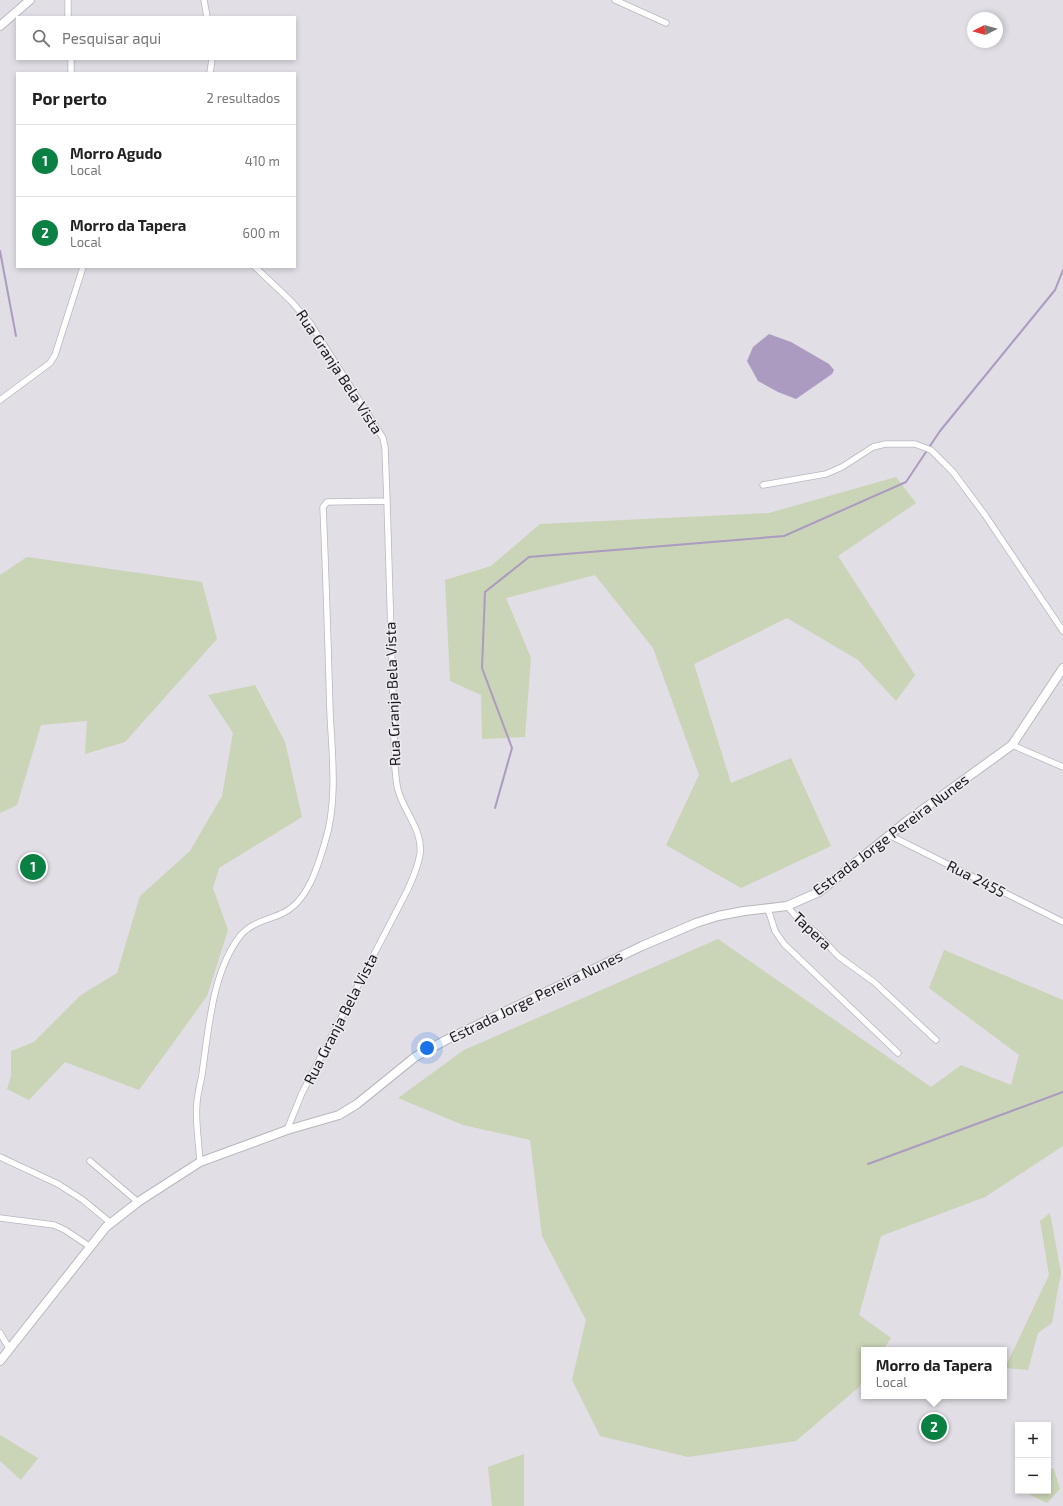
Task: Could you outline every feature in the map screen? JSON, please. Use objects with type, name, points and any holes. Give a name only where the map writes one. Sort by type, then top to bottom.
[{"type":"street","points":[[0,26],[30,0]]},
{"type":"street","points":[[68,0],[68,16]]},
{"type":"street","points":[[204,0],[207,16]]},
{"type":"street","points":[[615,0],[666,23]]},
{"type":"street","points":[[71,60],[71,72]]},
{"type":"street","points":[[210,72],[212,60]]},
{"type":"street","points":[[0,400],[50,363],[55,355],[83,268]]},
{"type":"street","name":"Rua Granja Bela Vista","points":[[256,268],[292,302],[310,323],[380,432],[385,448],[395,768],[399,793],[413,821],[420,842],[420,853],[417,867],[408,889],[302,1093],[287,1130]]},
{"type":"street","points":[[763,485],[826,474],[842,467],[873,447],[885,444],[915,444],[931,450],[953,472],[985,515],[1063,631]]},
{"type":"street","points":[[200,1162],[196,1103],[203,1070],[211,1010],[223,970],[240,936],[250,926],[282,914],[291,909],[297,902],[314,873],[326,841],[332,815],[332,762],[323,507],[327,502],[387,501]]},
{"type":"street","name":"Estrada Jorge Pereira Nunes","points":[[0,1361],[54,1294],[89,1246],[110,1223],[138,1202],[200,1162],[287,1130],[339,1114],[357,1104],[415,1057],[446,1040],[642,946],[696,923],[718,916],[787,906],[819,892],[889,835],[1012,745],[1063,668]]},
{"type":"street","points":[[1012,745],[1063,768]]},
{"type":"street","name":"Rua 2455","points":[[889,835],[1063,922]]},
{"type":"street","name":"Tapera","points":[[787,906],[800,920],[817,933],[838,956],[874,982],[936,1040]]},
{"type":"street","points":[[768,909],[775,931],[784,944],[898,1053]]},
{"type":"street","points":[[0,1157],[64,1188],[83,1200],[110,1223]]},
{"type":"street","points":[[90,1161],[138,1202]]},
{"type":"street","points":[[0,1218],[54,1225],[65,1230],[89,1246]]},
{"type":"street","points":[[0,1333],[9,1348]]},
{"type":"green space","points":[[896,477],[916,503],[838,556],[915,675],[896,701],[858,660],[787,618],[694,664],[731,783],[791,758],[831,846],[741,888],[666,845],[699,775],[653,648],[595,575],[506,598],[531,658],[525,737],[482,739],[481,695],[450,681],[445,580],[491,566],[540,524],[769,513]]},
{"type":"green space","points":[[27,557],[202,582],[217,639],[125,742],[85,754],[87,721],[41,725],[17,805],[0,813],[0,575]]},
{"type":"green space","points":[[255,685],[285,742],[302,817],[219,868],[213,888],[228,930],[207,996],[139,1090],[65,1062],[29,1100],[7,1089],[11,1076],[11,1051],[34,1042],[81,995],[117,973],[140,896],[190,851],[222,796],[233,733],[208,695]]},
{"type":"green space","points":[[718,939],[931,1087],[961,1065],[1011,1085],[1019,1055],[929,988],[944,950],[1063,1000],[1063,1146],[985,1197],[881,1236],[859,1315],[891,1338],[885,1347],[861,1347],[861,1384],[859,1387],[796,1441],[688,1457],[600,1436],[572,1380],[586,1320],[542,1236],[530,1140],[463,1125],[398,1098],[464,1050]]},
{"type":"green space","points":[[1050,1213],[1061,1272],[1052,1323],[1038,1333],[1028,1370],[1007,1368],[1007,1364],[1049,1275],[1040,1221]]},
{"type":"green space","points":[[0,1435],[38,1458],[21,1480],[0,1461]]},
{"type":"green space","points":[[524,1454],[524,1506],[492,1506],[488,1467]]},
{"type":"green space","points":[[1051,1468],[1054,1469],[1060,1489],[1047,1503],[1028,1494],[1051,1494]]},
{"type":"shaded area","points":[[769,334],[791,342],[829,364],[834,370],[832,374],[796,399],[778,392],[758,381],[747,361],[753,347]]},
{"type":"waterway","points":[[0,251],[16,336]]},
{"type":"waterway","points":[[495,808],[512,748],[482,668],[485,592],[529,557],[784,536],[906,482],[940,431],[1055,290],[1063,270]]},
{"type":"waterway","points":[[868,1164],[1063,1092]]},
{"type":"place","name":"Morro Agudo","points":[[33,867]]},
{"type":"place","name":"Morro da Tapera","points":[[934,1427]]}]
